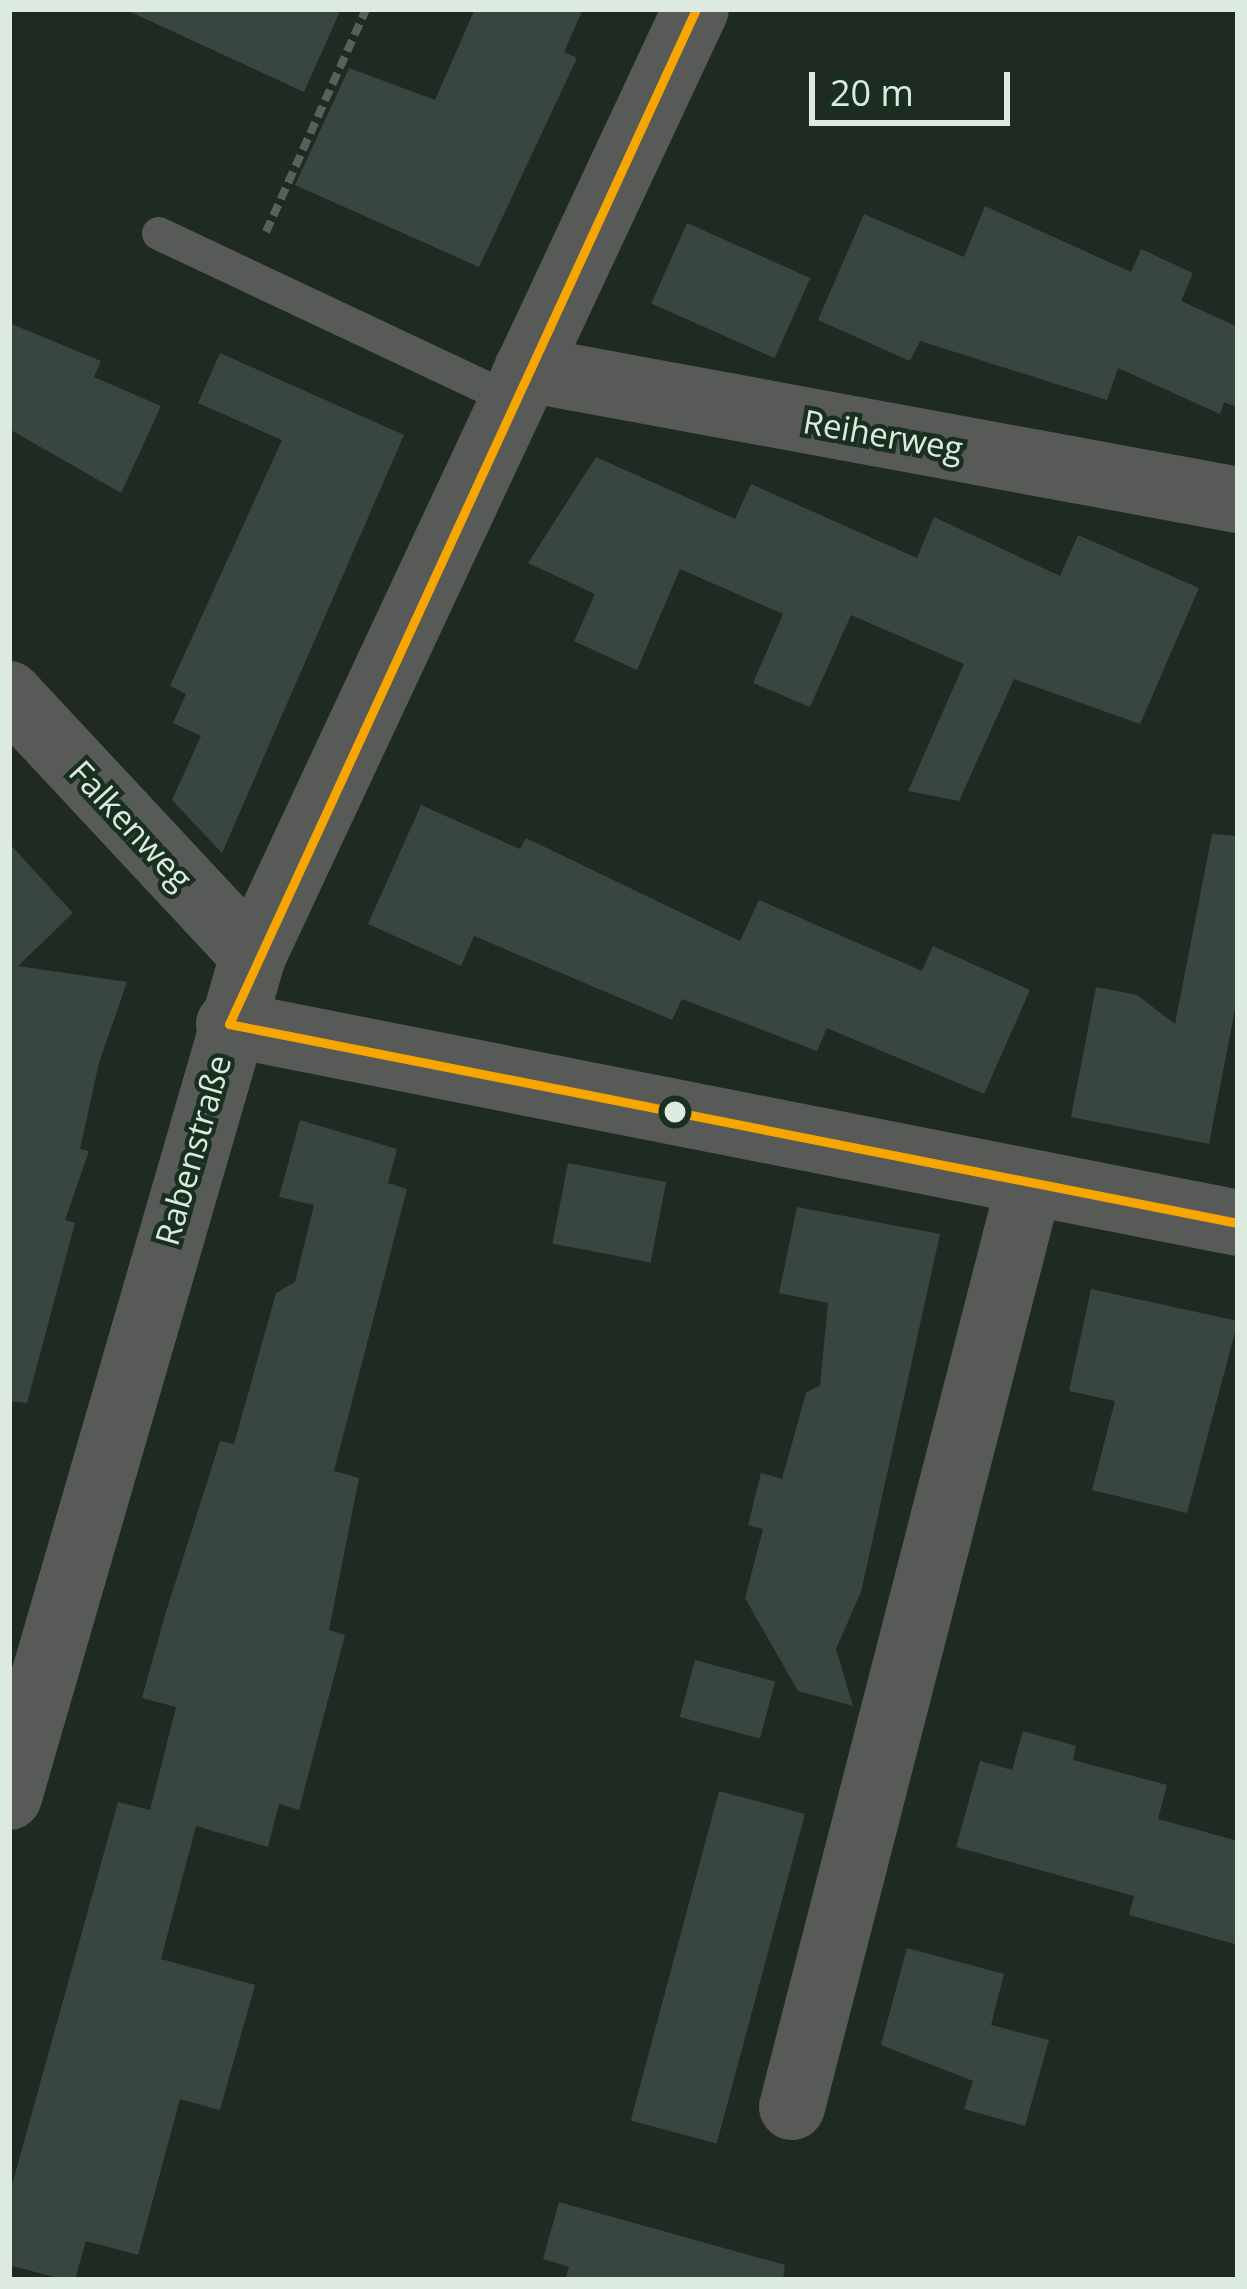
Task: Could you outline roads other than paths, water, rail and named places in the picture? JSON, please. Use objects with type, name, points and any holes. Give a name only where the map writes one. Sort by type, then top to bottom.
[{"type":"street","name":"Rabenstraße","points":[[9,1798],[35,1607],[253,956],[696,9]]},
{"type":"street","name":"Reiherweg","points":[[520,384],[1238,500]]},
{"type":"street","name":"Falkenweg","points":[[9,694],[253,956]]},
{"type":"street","points":[[229,1024],[1028,1189],[1238,1223]]},
{"type":"street","points":[[792,2107],[1028,1189]]},
{"type":"lane","points":[[158,233],[247,275],[520,384]]}]
